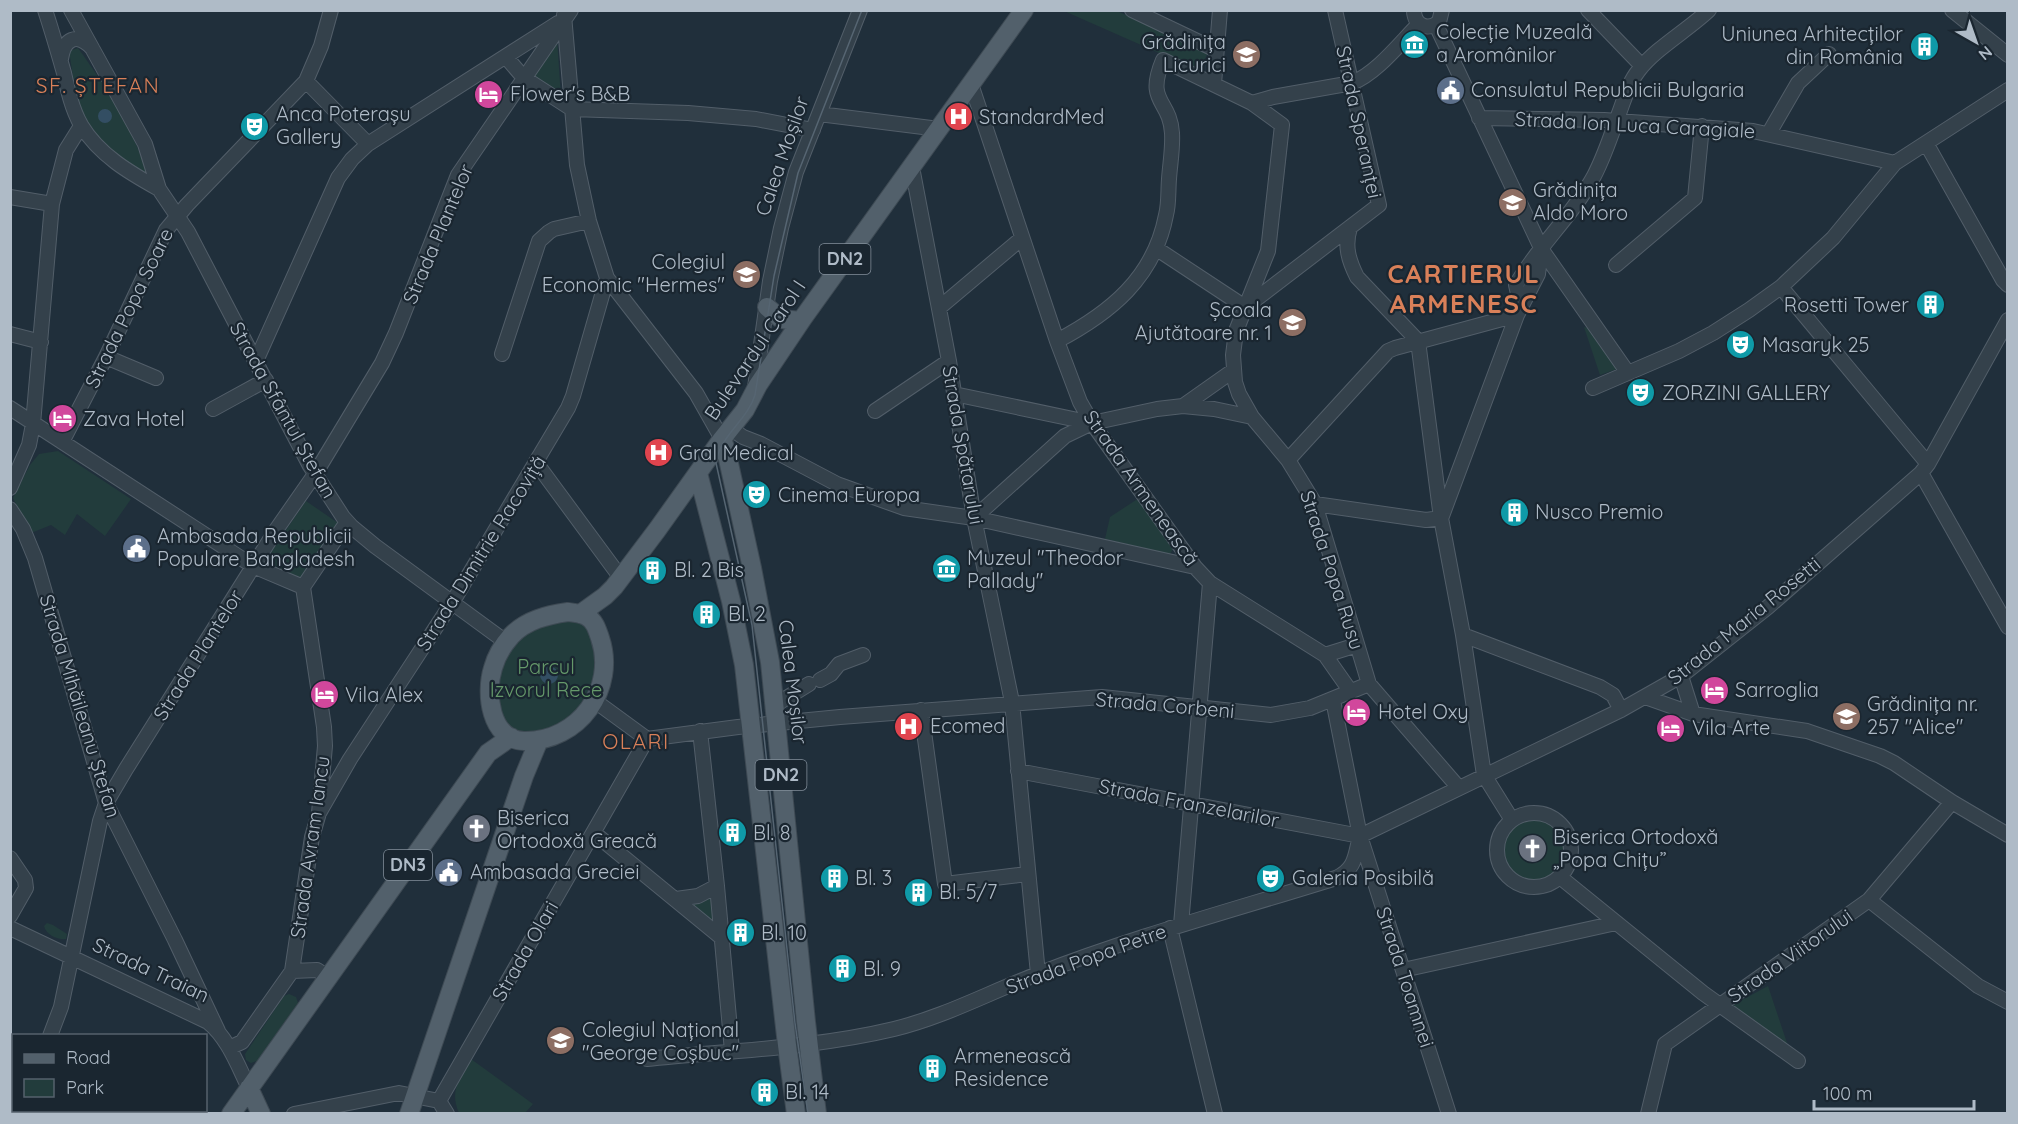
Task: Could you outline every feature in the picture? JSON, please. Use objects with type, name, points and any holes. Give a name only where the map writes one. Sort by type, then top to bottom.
[{"type":"main road","name":"Bulevardul Carol I","points":[[586,617],[621,578],[745,410],[754,392],[801,321],[1024,10]]},
{"type":"main road","points":[[766,307],[781,319],[801,321]]},
{"type":"main road","name":"Calea Moșilor","points":[[726,433],[727,457],[766,635],[817,1113]]},
{"type":"main road","name":"DN2","points":[[698,473],[741,649],[786,1045],[796,1113]]},
{"type":"main road","points":[[673,507],[685,507],[696,511],[711,526]]},
{"type":"main road","name":"DN3","points":[[231,1113],[488,753],[496,722],[492,712],[490,684],[493,667],[506,642],[528,623],[547,615],[568,612],[586,617]]},
{"type":"main road","points":[[513,739],[538,740],[550,737],[577,723],[595,701],[602,685],[605,667],[604,649],[586,617]]},
{"type":"main road","points":[[496,722],[513,739],[524,776]]},
{"type":"main road","name":"DN3","points":[[488,753],[513,739]]},
{"type":"main road","points":[[409,1113],[538,740]]},
{"type":"main road","name":"Strada Traian","points":[[249,1088],[261,1113]]},
{"type":"street","points":[[45,10],[72,105],[81,126],[104,152],[129,172],[159,189]]},
{"type":"street","name":"Strada Popa Soare","points":[[62,442],[106,357],[162,237],[178,215],[306,81],[321,46],[331,10]]},
{"type":"street","name":"Calea Moșilor","points":[[754,392],[766,307],[784,217],[796,172],[860,10]]},
{"type":"street","points":[[1132,10],[1150,14],[1216,50]]},
{"type":"street","points":[[1214,84],[1220,10]]},
{"type":"street","name":"Strada Speranței","points":[[1245,307],[1379,205],[1335,10]]},
{"type":"street","points":[[1414,10],[1415,19],[1426,27],[1436,25],[1442,10]]},
{"type":"street","points":[[1588,10],[1642,66]]},
{"type":"street","points":[[1519,311],[1516,285],[1525,268],[1542,250],[1589,185],[1629,88],[1642,66],[1709,10]]},
{"type":"street","points":[[1952,10],[2007,55]]},
{"type":"street","points":[[78,13],[93,49],[149,154],[159,189]]},
{"type":"street","points":[[256,361],[338,178],[351,159],[368,144],[506,57],[566,13]]},
{"type":"street","points":[[566,13],[577,165],[589,221],[607,278],[726,433],[761,444],[837,484],[904,508],[974,518],[1195,567]]},
{"type":"street","name":"Strada Plantelor","points":[[50,1034],[61,1007],[93,850],[106,803],[253,566],[315,474],[389,349],[458,175],[566,13]]},
{"type":"street","points":[[1057,341],[1090,322],[1123,296],[1145,269],[1157,249],[1167,212],[1172,133],[1168,117],[1156,91],[1157,75],[1163,60],[1252,103],[1352,83],[1372,71],[1419,24]]},
{"type":"street","points":[[1436,25],[1542,250],[1628,373]]},
{"type":"street","points":[[61,61],[65,45],[71,40],[86,41],[93,49]]},
{"type":"street","points":[[1769,133],[1798,83],[1829,54]]},
{"type":"street","points":[[506,57],[524,78],[572,109],[687,113],[756,119],[813,130]]},
{"type":"street","points":[[306,81],[368,144]]},
{"type":"street","name":"Strada Armenească","points":[[971,84],[1057,341],[1080,402],[1092,423],[1195,567],[1210,582],[1325,655],[1350,692]]},
{"type":"street","points":[[1593,388],[1713,333],[1781,286],[1833,238],[1895,163],[2007,90]]},
{"type":"street","name":"Strada Popa Rusu","points":[[1252,103],[1282,125],[1268,251],[1236,331],[1234,370],[1239,394],[1252,417],[1288,460],[1315,504],[1369,684]]},
{"type":"street","points":[[819,114],[939,129]]},
{"type":"street","name":"Strada Ion Luca Caragiale","points":[[1479,118],[1702,126],[1769,133],[1895,163]]},
{"type":"street","points":[[10,488],[29,445],[33,424],[52,204],[66,150],[81,126]]},
{"type":"street","points":[[1616,265],[1695,198],[1702,126]]},
{"type":"street","points":[[1926,143],[2007,285]]},
{"type":"street","points":[[129,172],[144,168],[149,154]]},
{"type":"street","name":"Strada Spătarului","points":[[912,167],[949,361],[974,518],[1012,702],[1038,974]]},
{"type":"street","name":"Strada Sfântul Ștefan","points":[[159,189],[178,215],[315,474],[347,522],[375,546],[506,642]]},
{"type":"street","points":[[10,197],[52,204]]},
{"type":"street","points":[[502,354],[539,241],[549,232],[589,221]]},
{"type":"street","points":[[1350,228],[1346,242],[1347,250],[1358,277],[1418,342],[1442,518],[1464,635],[1484,775],[1512,820]]},
{"type":"street","points":[[939,308],[1022,238]]},
{"type":"street","points":[[1157,249],[1245,307]]},
{"type":"street","points":[[1442,518],[1519,311],[1538,274],[1542,250]]},
{"type":"street","points":[[1268,251],[1269,269],[1277,275],[1292,271]]},
{"type":"street","name":"Strada Dimitrie Racoviță","points":[[319,813],[350,759],[452,602],[537,464],[573,396],[607,278]]},
{"type":"street","points":[[1781,286],[1925,469],[2007,627]]},
{"type":"street","points":[[1288,460],[1382,356],[1395,348],[1519,311]]},
{"type":"street","name":"Strada Maria Rosetti","points":[[1360,836],[1622,710],[1681,676],[1768,607],[1925,469],[2007,320]]},
{"type":"street","points":[[10,334],[41,342]]},
{"type":"street","points":[[106,357],[156,378]]},
{"type":"street","points":[[875,411],[949,361]]},
{"type":"street","points":[[1183,406],[1234,370]]},
{"type":"street","points":[[213,409],[266,380]]},
{"type":"street","points":[[954,394],[1092,423]]},
{"type":"street","points":[[974,518],[1065,436],[1092,423],[1183,406],[1214,409],[1252,417]]},
{"type":"street","points":[[10,408],[253,566],[303,587],[347,522]]},
{"type":"street","points":[[537,464],[621,578]]},
{"type":"street","points":[[1315,504],[1426,520],[1442,518]]},
{"type":"street","name":"Strada Mihăileanu Ștefan","points":[[10,509],[23,529],[35,558],[106,803],[176,940],[218,1031]]},
{"type":"street","points":[[1210,582],[1192,803],[1175,927],[1215,1113]]},
{"type":"street","name":"Strada Avram Iancu","points":[[229,1048],[242,1042],[292,971],[312,837],[319,813],[325,746],[324,727],[303,587]]},
{"type":"street","points":[[1464,635],[1608,691],[1622,710]]},
{"type":"street","points":[[1325,655],[1357,645]]},
{"type":"street","points":[[595,701],[647,739],[750,725],[776,714],[815,682],[831,674],[839,664],[863,655]]},
{"type":"street","points":[[1681,676],[1693,714]]},
{"type":"street","points":[[1369,684],[1460,788]]},
{"type":"street","name":"Strada Corbeni","points":[[776,714],[921,710],[1101,697],[1271,715],[1310,708],[1369,684]]},
{"type":"street","points":[[1644,697],[1693,714],[1807,731],[1894,763],[2007,835]]},
{"type":"street","name":"Strada Toamnei","points":[[1333,700],[1360,836],[1449,1113]]},
{"type":"street","points":[[921,710],[945,884],[1028,874]]},
{"type":"street","points":[[700,731],[732,1051]]},
{"type":"street","name":"Strada Olari","points":[[439,1101],[647,739]]},
{"type":"street","points":[[325,746],[338,758],[350,759]]},
{"type":"street","name":"Strada Franzelarilor","points":[[1018,771],[1360,836]]},
{"type":"street","name":"Strada Viitorului","points":[[1648,1113],[1665,1044],[1869,900],[1952,802]]},
{"type":"street","points":[[1538,813],[1552,817],[1563,826],[1570,838],[1571,855],[1568,866],[1560,877],[1546,886],[1535,887],[1519,884],[1505,874],[1499,862],[1497,846],[1502,830],[1512,820],[1524,814],[1538,813]]},
{"type":"street","points":[[594,833],[722,938]]},
{"type":"street","name":"Strada Popa Petre","points":[[647,1059],[808,1043],[880,1032],[911,1024],[1038,974],[1175,927],[1341,876],[1352,866],[1360,836]]},
{"type":"street","points":[[10,858],[25,880],[27,888],[10,916]]},
{"type":"street","points":[[1560,877],[1720,1005],[1798,1061]]},
{"type":"street","points":[[676,899],[698,896],[717,886]]},
{"type":"street","points":[[1869,900],[1978,986],[2007,1002]]},
{"type":"street","points":[[1403,970],[1616,923]]},
{"type":"street","name":"Strada Traian","points":[[10,928],[202,1018],[218,1031],[249,1088]]},
{"type":"street","points":[[292,971],[317,970],[328,977]]},
{"type":"street","points":[[294,1113],[393,1094],[415,1095],[439,1101],[447,1113]]},
{"type":"green space","points":[[1064,11],[1117,11],[1208,52],[1200,71]]},
{"type":"green space","points":[[557,38],[561,98],[531,77]]},
{"type":"green space","points":[[78,48],[126,124],[147,174],[107,146],[91,128],[76,93],[69,51]]},
{"type":"green space","points":[[1584,327],[1588,328],[1617,369],[1600,375]]},
{"type":"green space","points":[[58,451],[131,499],[105,536],[77,514],[65,535],[51,525],[31,533],[13,498],[30,465],[39,454]]},
{"type":"green space","points":[[1136,500],[1141,501],[1173,549],[1170,554],[1105,539],[1110,517]]},
{"type":"green space","points":[[306,501],[338,523],[298,581],[266,559]]},
{"type":"green space","name":"Parcul Izvorul Rece","points":[[566,619],[577,620],[590,628],[599,660],[590,699],[566,723],[525,736],[503,723],[495,699],[501,663],[517,641],[527,634],[539,626]]},
{"type":"green space","points":[[1534,817],[1547,820],[1557,827],[1564,837],[1567,850],[1564,863],[1557,873],[1547,880],[1534,883],[1521,880],[1511,873],[1504,863],[1501,850],[1504,837],[1511,827],[1521,820]]},
{"type":"green space","points":[[710,898],[712,900],[712,922],[692,903]]},
{"type":"green space","points":[[47,923],[67,934],[66,939],[56,938],[50,934],[44,926]]},
{"type":"green space","points":[[1768,986],[1790,1052],[1731,1006]]},
{"type":"green space","points":[[289,994],[296,997],[298,1003],[257,1061],[251,1063],[246,1060],[245,1054],[284,996]]},
{"type":"green space","points":[[471,1059],[533,1104],[525,1113],[459,1113],[455,1098],[457,1085]]},
{"type":"water","points":[[105,109],[110,111],[112,116],[110,121],[105,123],[100,121],[98,116],[100,111]]},
{"type":"water","points":[[549,666],[555,669],[558,675],[555,681],[549,684],[543,681],[540,675],[543,669]]},
{"type":"tram line","points":[[808,1114],[795,1023],[752,625],[716,463],[723,444],[746,413],[755,395],[774,276],[798,173],[862,10]]},
{"type":"place","name":"Colecție Muzeală a Aromânilor","points":[[1415,44]]},
{"type":"place","name":"Uniunea Arhitecților din România","points":[[1924,46]]},
{"type":"place","name":"Grădinița Licurici","points":[[1247,54]]},
{"type":"place","name":"Consulatul Republicii Bulgaria","points":[[1450,90]]},
{"type":"place","name":"Flower's B&B","points":[[489,94]]},
{"type":"place","name":"StandardMed","points":[[958,117]]},
{"type":"place","name":"Anca Poterașu Gallery","points":[[255,126]]},
{"type":"place","name":"Grădinița Aldo Moro","points":[[1512,202]]},
{"type":"place","name":"Colegiul Economic \"Hermes\"","points":[[746,274]]},
{"type":"place","name":"Rosetti Tower","points":[[1930,305]]},
{"type":"place","name":"Școala Ajutătoare nr. 1","points":[[1293,322]]},
{"type":"place","name":"Masaryk 25","points":[[1741,345]]},
{"type":"place","name":"ZORZINI GALLERY","points":[[1641,393]]},
{"type":"place","name":"Zava Hotel","points":[[62,419]]},
{"type":"place","name":"Gral Medical","points":[[658,453]]},
{"type":"place","name":"Cinema Europa","points":[[757,495]]},
{"type":"place","name":"Nusco Premio","points":[[1514,512]]},
{"type":"place","name":"Ambasada Republicii Populare Bangladesh","points":[[136,548]]},
{"type":"place","name":"Muzeul \"Theodor Pallady\"","points":[[946,569]]},
{"type":"place","name":"Bl. 2 Bis","points":[[653,570]]},
{"type":"place","name":"Bl. 2","points":[[707,614]]},
{"type":"place","name":"Sarroglia","points":[[1714,690]]},
{"type":"place","name":"Vila Alex","points":[[324,695]]},
{"type":"place","name":"Hotel Oxy","points":[[1357,712]]},
{"type":"place","name":"Grădinița nr. 257 \"Alice\"","points":[[1846,716]]},
{"type":"place","name":"Ecomed","points":[[909,726]]},
{"type":"place","name":"Vila Arte","points":[[1671,728]]},
{"type":"place","name":"Biserica Ortodoxă Greacă","points":[[476,829]]},
{"type":"place","name":"Bl. 8","points":[[732,833]]},
{"type":"place","name":"Biserica Ortodoxă „Popa Chițu”","points":[[1532,848]]},
{"type":"place","name":"Ambasada Greciei","points":[[449,872]]},
{"type":"place","name":"Bl. 3","points":[[834,878]]},
{"type":"place","name":"Galeria Posibilă","points":[[1271,878]]},
{"type":"place","name":"Bl. 5/7","points":[[918,892]]},
{"type":"place","name":"Bl. 10","points":[[740,933]]},
{"type":"place","name":"Bl. 9","points":[[842,969]]},
{"type":"place","name":"Colegiul Național \"George Coșbuc\"","points":[[561,1041]]},
{"type":"place","name":"Armenească Residence","points":[[933,1068]]},
{"type":"place","name":"Bl. 14","points":[[764,1092]]},
{"type":"district","name":"SF. ȘTEFAN","points":[[98,86]]},
{"type":"district","name":"CARTIERUL ARMENESC","points":[[1464,289]]},
{"type":"district","name":"OLARI","points":[[636,742]]}]
